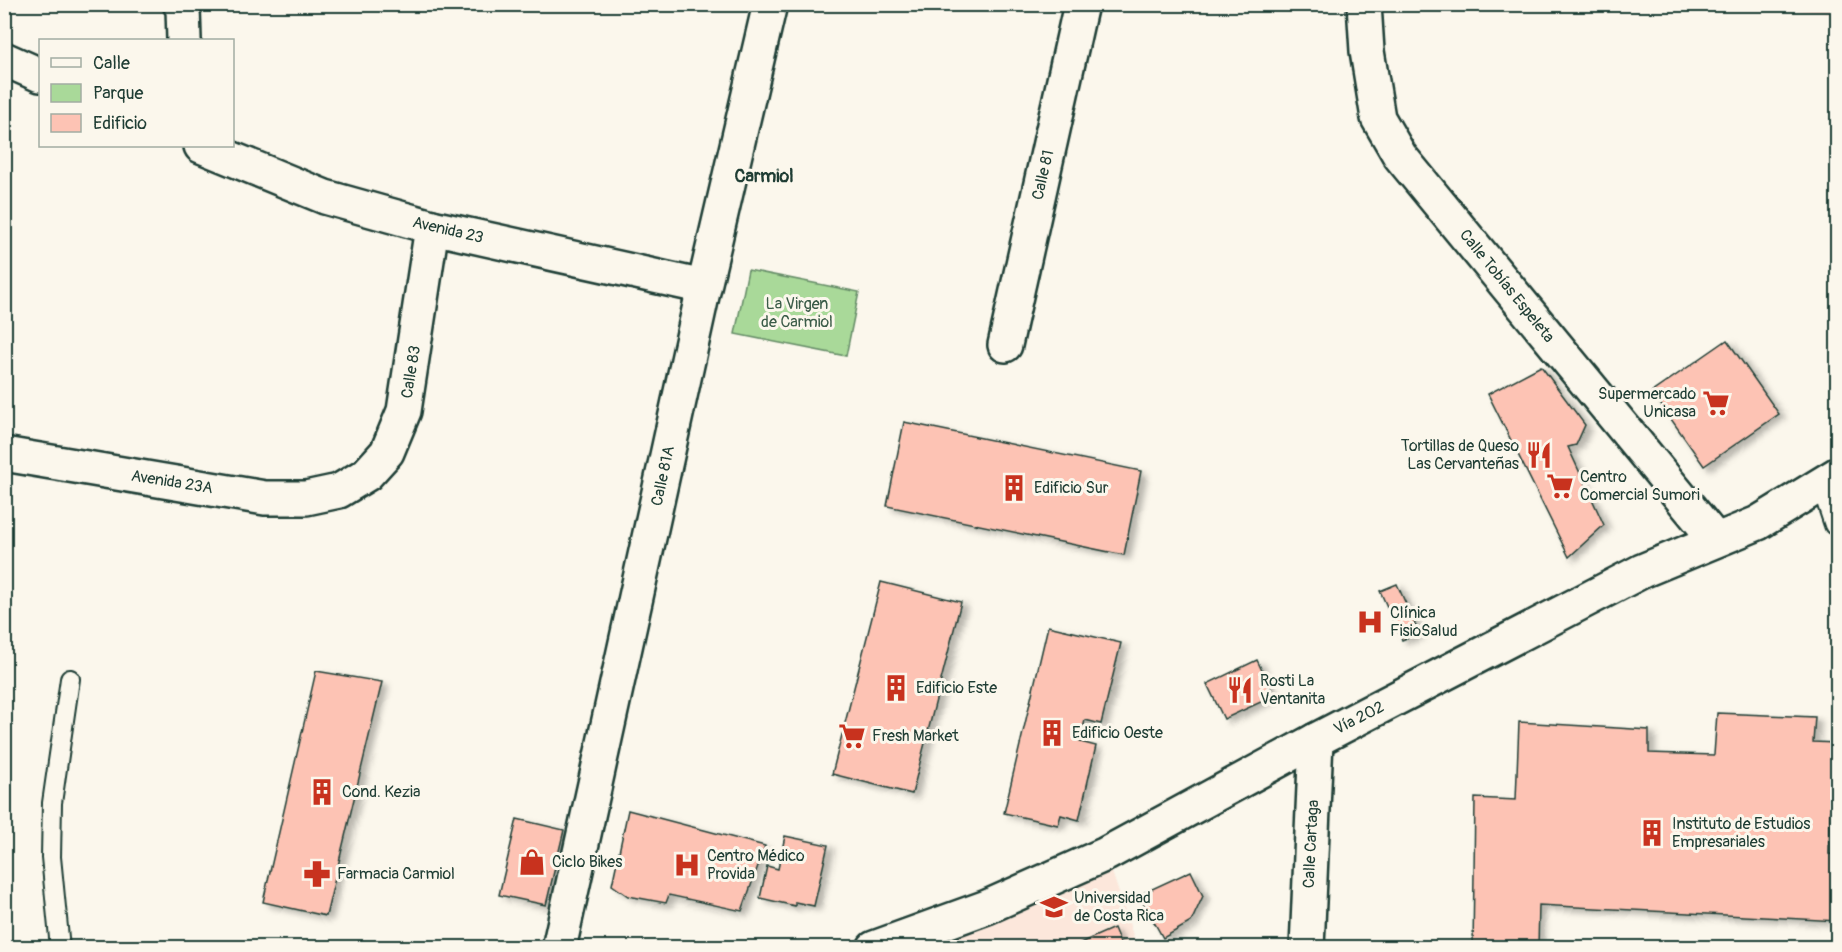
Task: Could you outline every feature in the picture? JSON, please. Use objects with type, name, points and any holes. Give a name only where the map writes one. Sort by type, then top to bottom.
[{"type":"street","points":[[180,4],[183,8],[184,39]]},
{"type":"street","name":"Calle 81A","points":[[559,948],[704,287],[770,4]]},
{"type":"street","name":"Calle 81","points":[[1005,345],[1081,4]]},
{"type":"street","name":"Calle Tobías Espeleta","points":[[1365,4],[1367,51],[1378,118],[1400,156],[1715,539]]},
{"type":"street","points":[[4,59],[39,75]]},
{"type":"street","name":"Avenida 23","points":[[203,147],[325,197],[432,228],[704,287]]},
{"type":"street","name":"Calle 83","points":[[339,491],[367,474],[387,452],[404,411],[432,228]]},
{"type":"street","name":"Avenida 23A","points":[[4,454],[265,498],[306,498],[339,491]]},
{"type":"street","name":"Vía 202","points":[[874,948],[987,907],[1106,854],[1316,740],[1642,571],[1758,523],[1829,480]]},
{"type":"street","name":"Calle Cartaga","points":[[1307,948],[1316,740]]},
{"type":"lane","points":[[1829,480],[1834,525]]},
{"type":"lane","points":[[60,948],[51,857],[52,803],[70,679]]},
{"type":"shaded area","points":[[1761,5],[1837,5],[1837,15]]},
{"type":"shaded area","name":"Universidad de Costa Rica","points":[[1106,854],[1137,947],[950,948],[951,921]]},
{"type":"green space","name":"La Virgen de Carmiol","points":[[748,270],[859,292],[846,356],[735,334]]},
{"type":"building","name":"Supermercado Unicasa","points":[[1727,340],[1779,414],[1704,466],[1652,392]]},
{"type":"building","name":"Centro Comercial Sumori","points":[[1541,366],[1585,425],[1576,445],[1568,447],[1604,525],[1569,557],[1488,394]]},
{"type":"building","name":"Edificio Sur","points":[[904,422],[1141,471],[1124,555],[887,506]]},
{"type":"building","name":"Edificio Este","points":[[881,582],[961,602],[912,794],[832,774]]},
{"type":"building","points":[[1397,584],[1419,633],[1402,640],[1380,591]]},
{"type":"building","name":"Edificio Oeste","points":[[1048,626],[1121,643],[1101,724],[1085,720],[1080,742],[1096,746],[1079,820],[1061,815],[1058,825],[1004,813]]},
{"type":"building","name":"Rosti La Ventanita","points":[[1257,660],[1274,696],[1224,719],[1207,684]]},
{"type":"building","name":"Cond. Kezia","points":[[316,671],[382,682],[326,916],[263,902]]},
{"type":"building","name":"Instituto de Estudios Empresariales","points":[[1717,713],[1815,717],[1813,742],[1838,743],[1838,812],[1830,811],[1829,854],[1838,855],[1838,921],[1539,905],[1538,948],[1473,948],[1475,798],[1516,800],[1519,722],[1649,730],[1649,753],[1714,755]]},
{"type":"building","name":"Centro Médico Provida","points":[[628,810],[765,846],[742,911],[669,895],[666,903],[628,896],[612,885]]},
{"type":"building","name":"Ciclo Bikes","points":[[517,819],[564,830],[546,905],[499,895]]},
{"type":"building","points":[[785,836],[828,845],[814,906],[795,902],[795,906],[760,898],[767,866],[778,869]]},
{"type":"building","points":[[1191,871],[1203,896],[1191,922],[1163,938],[1139,895]]},
{"type":"building","points":[[1114,928],[1122,948],[1069,948]]},
{"type":"place","name":"Supermercado Unicasa","points":[[1716,403]]},
{"type":"place","name":"Tortillas de Queso Las Cervanteñas","points":[[1539,455]]},
{"type":"place","name":"Centro Comercial Sumori","points":[[1560,486]]},
{"type":"place","name":"Edificio Sur","points":[[1014,488]]},
{"type":"place","name":"Clínica FisioSalud","points":[[1370,622]]},
{"type":"place","name":"Edificio Este","points":[[896,688]]},
{"type":"place","name":"Rosti La Ventanita","points":[[1240,690]]},
{"type":"place","name":"Edificio Oeste","points":[[1052,733]]},
{"type":"place","name":"Fresh Market","points":[[852,736]]},
{"type":"place","name":"Cond. Kezia","points":[[322,792]]},
{"type":"place","name":"Instituto de Estudios Empresariales","points":[[1652,833]]},
{"type":"place","name":"Ciclo Bikes","points":[[532,862]]},
{"type":"place","name":"Centro Médico Provida","points":[[687,865]]},
{"type":"place","name":"Farmacia Carmiol","points":[[317,874]]},
{"type":"place","name":"Universidad de Costa Rica","points":[[1054,907]]},
{"type":"district","name":"Carmiol","points":[[764,176]]}]
